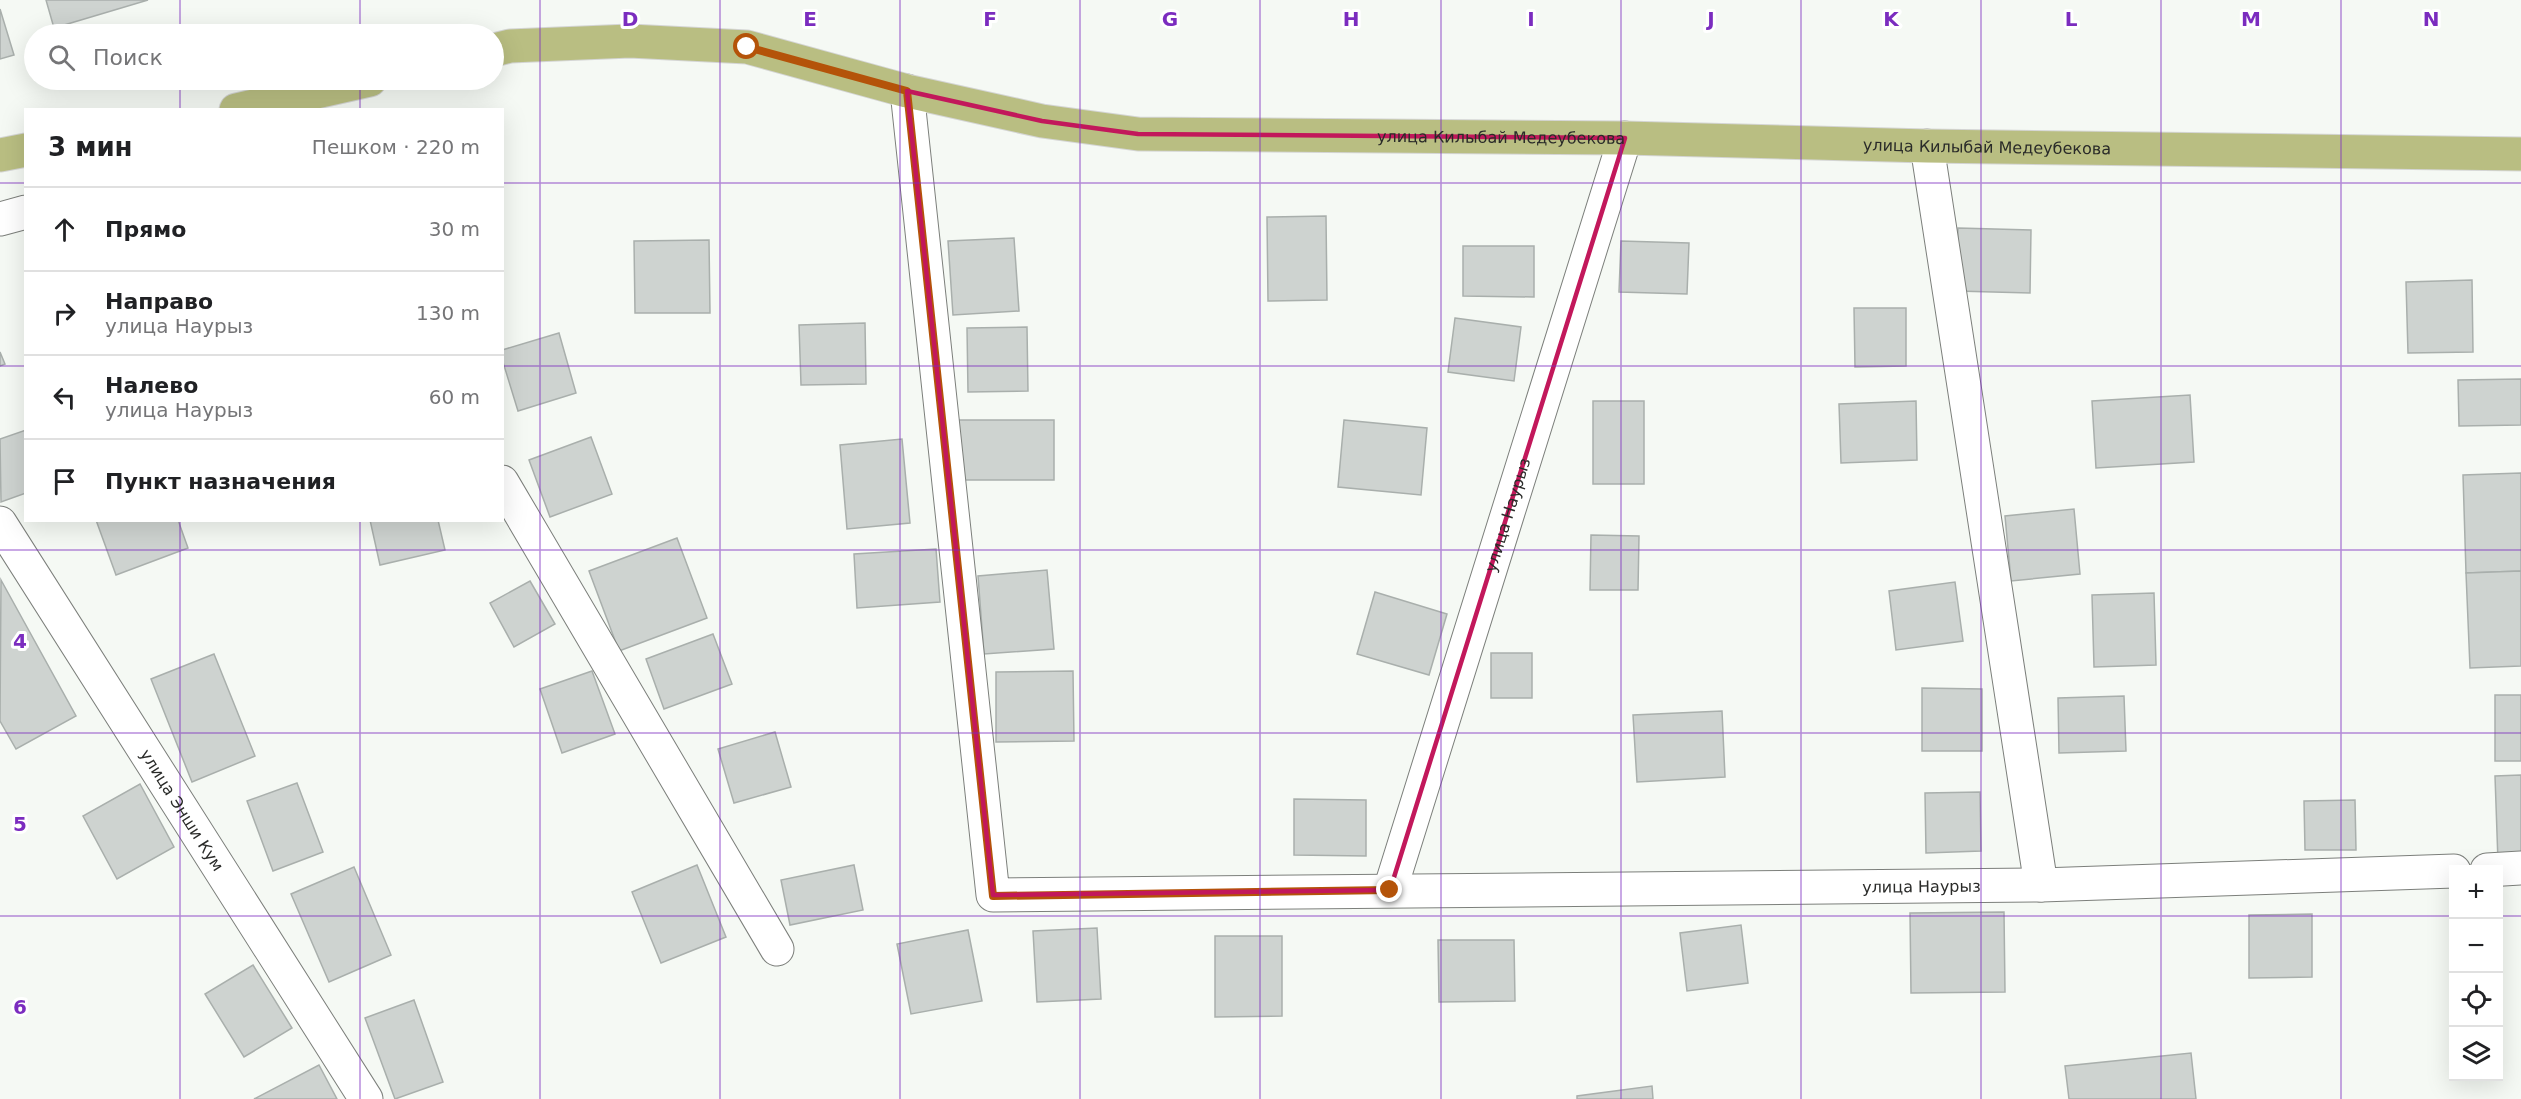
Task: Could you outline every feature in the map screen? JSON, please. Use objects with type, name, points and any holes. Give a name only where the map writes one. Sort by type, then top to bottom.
[{"type":"main road","name":"улица Килыбай Медеубекова","points":[[504,48],[630,41],[747,47],[907,91],[1042,122],[1138,134],[1625,138],[1927,146],[2521,154]]},
{"type":"main road","points":[[245,108],[325,90]]},
{"type":"main road","points":[[0,155],[24,150]]},
{"type":"street","name":"улица Наурыз","points":[[907,91],[993,896],[1390,890],[2041,885],[2449,871]]},
{"type":"street","name":"улица Наурыз","points":[[1390,890],[1625,138]]},
{"type":"street","points":[[1927,146],[2041,885]]},
{"type":"street","points":[[0,219],[24,213]]},
{"type":"street","points":[[504,485],[777,949]]},
{"type":"street","name":"улица Энши Кум","points":[[0,523],[366,1099]]},
{"type":"street","points":[[2503,869],[2521,868]]},
{"type":"highlighted area","points":[[907,91],[1042,121],[1138,134],[1625,138],[1390,890],[993,895]]},
{"type":"building","points":[[46,0],[148,0],[67,24],[53,24]]},
{"type":"building","points":[[0,9],[14,55],[0,59]]},
{"type":"building","points":[[1326,216],[1327,300],[1268,301],[1267,217]]},
{"type":"building","points":[[1958,228],[2031,230],[2030,293],[1956,291]]},
{"type":"building","points":[[1014,238],[1019,311],[953,315],[948,241]]},
{"type":"building","points":[[709,240],[710,313],[635,313],[634,241]]},
{"type":"building","points":[[1621,241],[1689,243],[1687,294],[1619,292]]},
{"type":"building","points":[[1463,246],[1534,246],[1534,297],[1463,296]]},
{"type":"building","points":[[2472,280],[2473,352],[2408,353],[2406,282]]},
{"type":"building","points":[[1854,308],[1906,308],[1906,366],[1855,367]]},
{"type":"building","points":[[1455,318],[1521,327],[1514,381],[1448,372]]},
{"type":"building","points":[[865,323],[866,384],[801,385],[799,325]]},
{"type":"building","points":[[1027,327],[1028,391],[968,392],[967,328]]},
{"type":"building","points":[[559,333],[576,393],[518,411],[504,366],[504,349]]},
{"type":"building","points":[[0,352],[5,364],[0,366]]},
{"type":"building","points":[[2521,379],[2521,425],[2459,426],[2458,380]]},
{"type":"building","points":[[2190,395],[2194,462],[2096,468],[2092,401]]},
{"type":"building","points":[[1593,401],[1644,401],[1644,484],[1593,484]]},
{"type":"building","points":[[1916,401],[1917,460],[1841,463],[1839,404]]},
{"type":"building","points":[[956,420],[1054,420],[1054,480],[956,480]]},
{"type":"building","points":[[1344,420],[1427,428],[1421,495],[1338,487]]},
{"type":"building","points":[[24,431],[24,494],[1,502],[0,439]]},
{"type":"building","points":[[591,437],[612,494],[550,517],[529,460]]},
{"type":"building","points":[[902,439],[910,523],[847,529],[840,445]]},
{"type":"building","points":[[2521,473],[2521,571],[2466,573],[2463,475]]},
{"type":"building","points":[[2074,509],[2080,574],[2011,581],[2005,516]]},
{"type":"building","points":[[97,522],[179,522],[188,548],[116,575]]},
{"type":"building","points":[[370,522],[438,522],[445,550],[380,565]]},
{"type":"building","points":[[1591,535],[1639,536],[1638,590],[1590,590]]},
{"type":"building","points":[[677,538],[707,618],[619,651],[589,571]]},
{"type":"building","points":[[936,549],[940,602],[857,608],[854,554]]},
{"type":"building","points":[[1047,570],[1054,649],[984,654],[978,576]]},
{"type":"building","points":[[2521,571],[2521,666],[2470,668],[2466,573]]},
{"type":"building","points":[[1,580],[76,716],[16,749],[0,721]]},
{"type":"building","points":[[530,581],[555,624],[514,647],[490,603]]},
{"type":"building","points":[[1955,582],[1963,641],[1896,650],[1889,591]]},
{"type":"building","points":[[1375,592],[1447,614],[1429,675],[1357,654]]},
{"type":"building","points":[[2154,593],[2156,665],[2094,667],[2092,595]]},
{"type":"building","points":[[713,634],[732,684],[664,709],[646,659]]},
{"type":"building","points":[[1491,653],[1532,653],[1532,698],[1491,698]]},
{"type":"building","points":[[214,654],[255,756],[192,782],[151,679]]},
{"type":"building","points":[[592,671],[615,734],[562,753],[540,689]]},
{"type":"building","points":[[1073,671],[1074,741],[996,742],[996,672]]},
{"type":"building","points":[[1922,688],[1982,689],[1982,751],[1922,751]]},
{"type":"building","points":[[2495,695],[2521,695],[2521,761],[2495,761]]},
{"type":"building","points":[[2124,696],[2126,751],[2059,753],[2058,698]]},
{"type":"building","points":[[1722,711],[1725,777],[1637,782],[1633,715]]},
{"type":"building","points":[[775,732],[791,787],[734,803],[718,749]]},
{"type":"building","points":[[2521,775],[2521,861],[2498,862],[2495,776]]},
{"type":"building","points":[[297,783],[323,852],[273,871],[247,801]]},
{"type":"building","points":[[140,784],[174,847],[117,879],[83,816]]},
{"type":"building","points":[[1980,792],[1981,851],[1926,853],[1925,793]]},
{"type":"building","points":[[1294,799],[1366,800],[1366,856],[1294,855]]},
{"type":"building","points":[[2355,800],[2356,850],[2305,850],[2304,801]]},
{"type":"building","points":[[697,865],[726,937],[661,963],[632,892]]},
{"type":"building","points":[[854,865],[863,910],[790,925],[781,880]]},
{"type":"building","points":[[354,867],[391,955],[329,982],[291,894]]},
{"type":"building","points":[[2004,912],[2005,992],[1911,993],[1910,913]]},
{"type":"building","points":[[2312,914],[2312,977],[2249,978],[2249,915]]},
{"type":"building","points":[[1741,925],[1748,983],[1687,991],[1680,933]]},
{"type":"building","points":[[1097,928],[1101,999],[1037,1002],[1033,931]]},
{"type":"building","points":[[968,930],[982,1001],[911,1014],[897,944]]},
{"type":"building","points":[[1215,936],[1282,936],[1282,1016],[1215,1017]]},
{"type":"building","points":[[1438,940],[1514,940],[1515,1001],[1439,1002]]},
{"type":"building","points":[[253,965],[292,1028],[244,1057],[205,994]]},
{"type":"building","points":[[414,1000],[443,1082],[395,1099],[365,1018]]},
{"type":"building","points":[[2191,1053],[2196,1099],[2069,1099],[2065,1066]]},
{"type":"building","points":[[319,1065],[337,1099],[254,1099]]},
{"type":"building","points":[[1652,1086],[1653,1099],[1577,1099],[1577,1096]]},
{"type":"route","points":[[747,47],[907,91],[993,896],[1390,890]]}]
